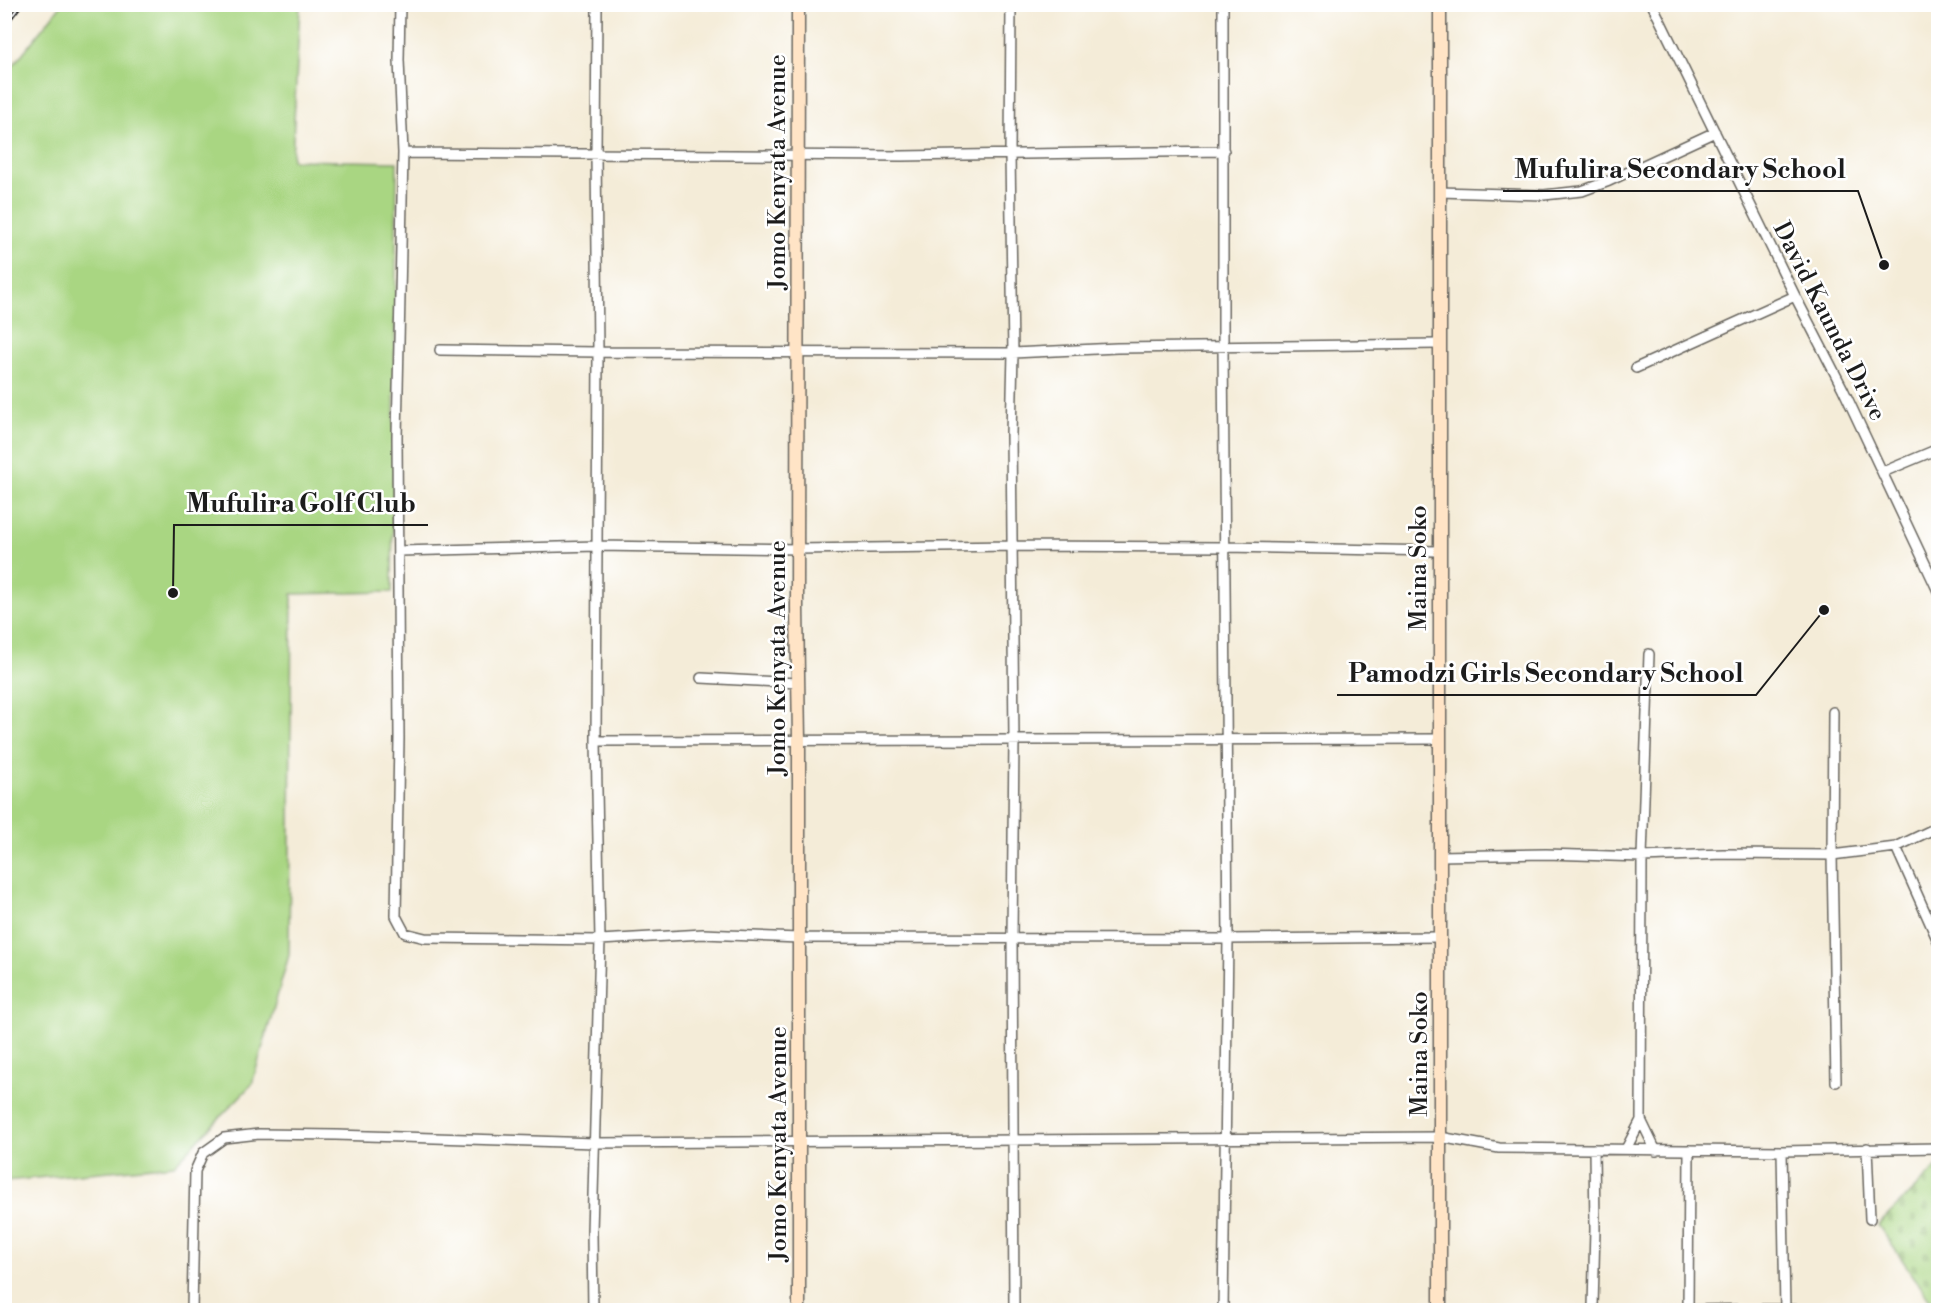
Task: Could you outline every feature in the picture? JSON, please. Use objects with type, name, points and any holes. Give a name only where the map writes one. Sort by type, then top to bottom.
[{"type":"street","points":[[400,4],[399,60],[403,153],[397,438],[399,738],[396,916],[405,933],[425,938],[600,940],[703,934],[799,938],[1439,937]]},
{"type":"street","points":[[593,1311],[592,1232],[600,940],[596,741],[597,4]]},
{"type":"street","name":"Jomo Kenyata Avenue","points":[[798,4],[799,1311]]},
{"type":"street","points":[[1011,4],[1014,1311]]},
{"type":"street","points":[[1223,4],[1223,348],[1228,939],[1224,1311]]},
{"type":"street","name":"Maina Soko","points":[[1440,4],[1438,344],[1441,739],[1440,1311]]},
{"type":"street","name":"David Kaunda Drive","points":[[1652,4],[1843,389],[1938,591]]},
{"type":"street","points":[[1439,192],[1544,195],[1582,191],[1609,181],[1715,132]]},
{"type":"street","points":[[403,153],[799,156],[1224,151]]},
{"type":"street","points":[[1636,368],[1795,296]]},
{"type":"street","points":[[440,350],[1013,353],[1117,348],[1438,344]]},
{"type":"street","points":[[1883,472],[1938,449]]},
{"type":"street","points":[[399,551],[597,546],[797,549],[1012,546],[1438,550]]},
{"type":"street","points":[[1649,654],[1642,857],[1641,1120],[1656,1150]]},
{"type":"street","points":[[701,678],[797,683]]},
{"type":"street","points":[[1833,712],[1832,855],[1836,1082]]},
{"type":"street","points":[[596,741],[1441,739]]},
{"type":"street","points":[[1439,856],[1832,855],[1896,847],[1938,827]]},
{"type":"street","points":[[1896,847],[1938,941]]},
{"type":"street","points":[[1626,1149],[1641,1120]]},
{"type":"street","points":[[192,1311],[195,1171],[203,1153],[224,1138],[260,1134],[594,1143],[1440,1137],[1499,1148],[1782,1152],[1867,1148],[1938,1148]]},
{"type":"street","points":[[1867,1148],[1870,1219]]},
{"type":"street","points":[[1594,1149],[1593,1307],[1596,1311]]},
{"type":"street","points":[[1689,1150],[1688,1310],[1785,1309],[1800,1311]]},
{"type":"street","points":[[1782,1152],[1785,1309]]},
{"type":"green space","points":[[61,5],[300,5],[292,160],[397,162],[392,592],[292,594],[289,955],[252,1084],[174,1165],[5,1181],[4,77]]},
{"type":"green space","points":[[1938,1166],[1938,1310],[1937,1310],[1878,1225]]},
{"type":"railway","points":[[4,26],[21,4]]},
{"type":"place","name":"Mufulira Secondary School","points":[[1884,265]]},
{"type":"place","name":"Mufulira Golf Club","points":[[173,593]]},
{"type":"place","name":"Pamodzi Girls Secondary School","points":[[1824,610]]}]
